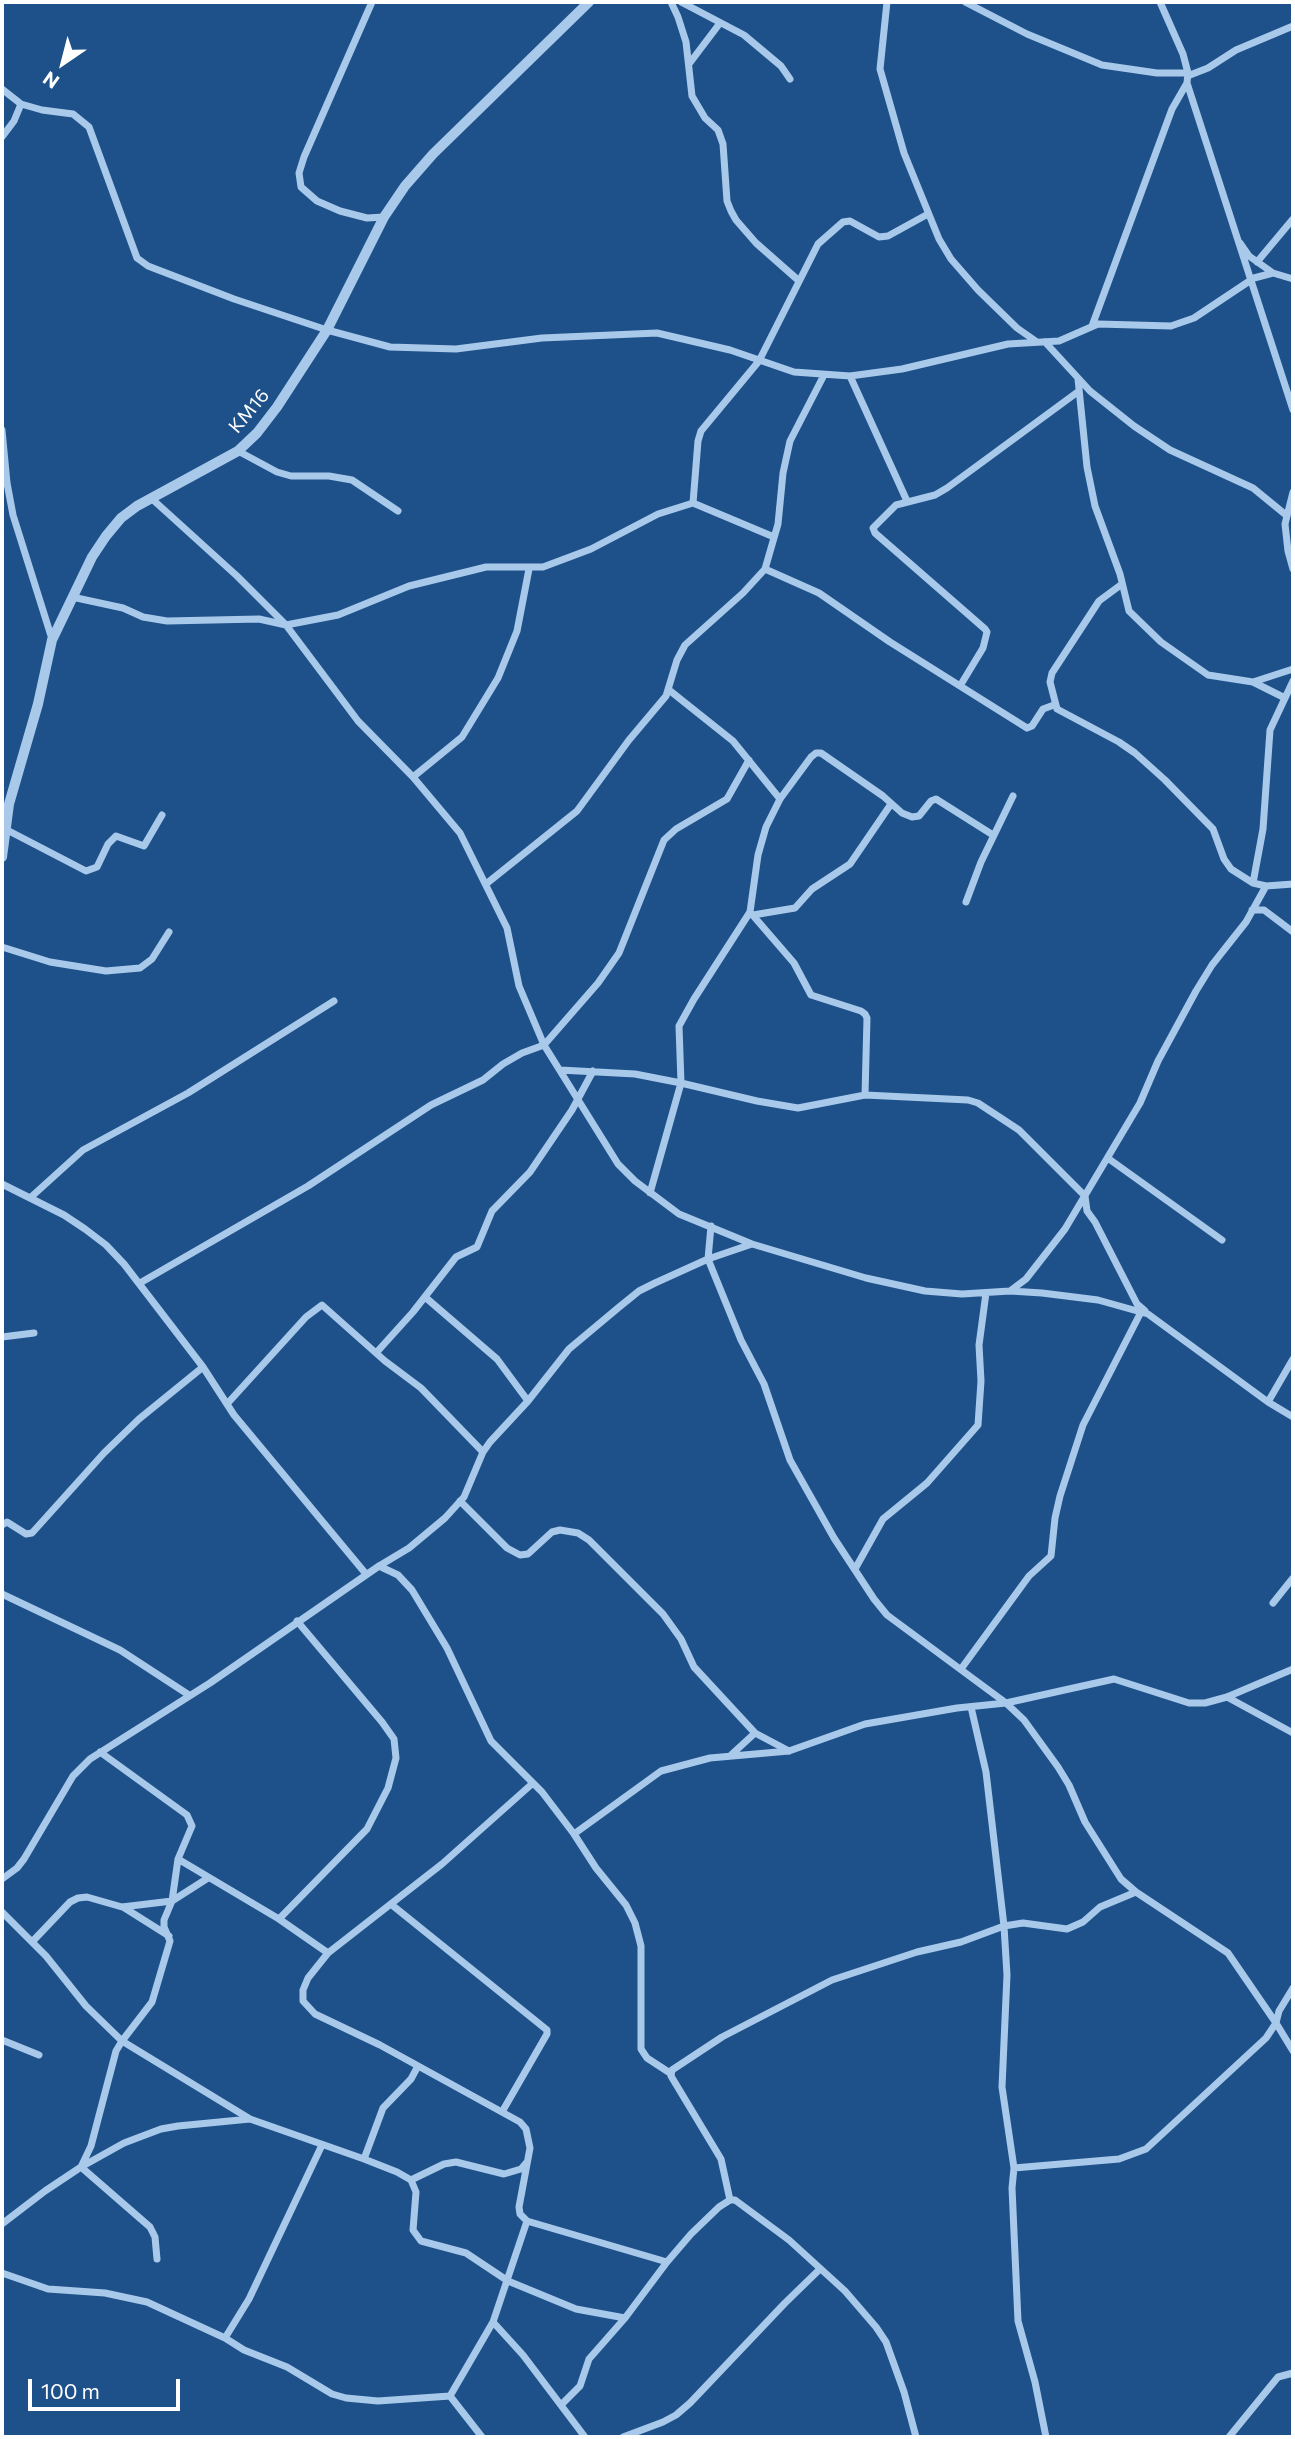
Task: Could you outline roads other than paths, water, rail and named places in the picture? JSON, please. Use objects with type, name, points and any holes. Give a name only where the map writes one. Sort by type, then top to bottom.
[{"type":"street","points":[[372,2],[299,173],[301,187],[317,201],[367,218],[384,217]]},
{"type":"street","name":"KM16","points":[[2,857],[7,830],[6,805],[38,704],[52,640],[92,558],[106,536],[121,518],[151,498],[238,452],[257,433],[327,330],[384,217],[405,186],[433,154],[589,2]]},
{"type":"street","points":[[671,2],[686,42],[691,96],[705,118],[718,130],[723,144],[730,211],[756,243],[798,281]]},
{"type":"street","points":[[681,2],[744,35],[781,66],[790,79]]},
{"type":"street","points":[[887,2],[880,69],[904,153],[928,214],[951,260],[1017,328],[1041,342],[1090,391],[1156,442],[1253,488],[1286,515]]},
{"type":"street","points":[[965,2],[1016,29],[1102,65],[1157,73],[1197,73],[1236,50],[1293,26]]},
{"type":"street","points":[[1160,2],[1183,54],[1188,73],[1187,83],[1293,410]]},
{"type":"street","points":[[689,64],[720,23]]},
{"type":"street","points":[[1092,326],[1172,109],[1187,83]]},
{"type":"street","points":[[2,89],[21,104],[73,114],[89,127],[137,258],[148,266],[234,299],[327,330],[390,346],[456,349],[542,338],[657,333],[730,350],[794,372],[850,376],[902,369],[1009,344],[1069,337],[1092,326],[1171,326],[1184,323],[1250,280],[1273,273]]},
{"type":"street","points":[[2,137],[14,121],[21,104]]},
{"type":"street","points":[[693,503],[701,431],[759,361],[818,244],[843,222],[850,221],[879,237],[888,236],[928,214]]},
{"type":"street","points":[[1257,262],[1293,219]]},
{"type":"street","points":[[1236,237],[1249,256],[1257,262],[1273,273],[1293,279]]},
{"type":"street","points":[[1009,344],[1017,328]]},
{"type":"street","points":[[486,884],[577,811],[629,740],[663,701],[685,645],[743,593],[765,569],[774,537],[790,440],[824,375]]},
{"type":"street","points":[[850,376],[907,501]]},
{"type":"street","points":[[1078,379],[1087,467],[1095,506],[1129,611],[1181,657],[1208,675],[1253,681],[1284,698]]},
{"type":"street","points":[[960,686],[974,666],[987,632],[983,625],[875,533],[873,528],[896,505],[935,495],[947,488],[1079,391]]},
{"type":"street","points":[[2,430],[13,515],[52,640]]},
{"type":"street","points":[[238,452],[291,476],[329,475],[352,480],[398,511]]},
{"type":"street","points":[[1293,492],[1286,515],[1288,551],[1293,569]]},
{"type":"street","points":[[151,498],[237,576],[286,625],[358,721],[413,778],[460,833],[507,928],[519,986],[544,1045],[618,1164],[650,1193],[679,1214],[752,1244],[866,1278],[925,1291],[962,1294],[1010,1291],[1098,1300],[1144,1313]]},
{"type":"street","points":[[72,597],[123,607],[143,617],[167,621],[259,619],[286,625],[338,615],[409,586],[486,567],[543,567],[591,549],[658,514],[693,503],[774,537]]},
{"type":"street","points":[[413,778],[462,737],[498,678],[517,631],[529,569]]},
{"type":"street","points":[[765,569],[819,593],[890,642],[1027,728],[1032,726],[1043,709],[1054,705]]},
{"type":"street","points":[[1122,584],[1099,601],[1058,661],[1050,678],[1054,705],[1062,714],[1103,732],[1166,779],[1209,823],[1231,869],[1254,883],[1266,886],[1293,884]]},
{"type":"street","points":[[1253,681],[1293,669]]},
{"type":"street","points":[[1254,883],[1263,829],[1270,730],[1293,681]]},
{"type":"street","points":[[669,690],[733,741],[780,799]]},
{"type":"street","points":[[650,1193],[681,1083],[680,1026],[687,1010],[751,914],[758,855],[766,827],[780,799],[811,757],[821,753],[902,813],[912,817],[919,816],[931,801],[936,799],[993,835]]},
{"type":"street","points":[[140,1283],[308,1186],[431,1105],[484,1080],[522,1053],[544,1045],[598,983],[619,953],[664,840],[676,829],[727,799],[749,760]]},
{"type":"street","points":[[966,902],[993,835],[1013,796]]},
{"type":"street","points":[[751,914],[794,908],[812,889],[854,860],[891,804]]},
{"type":"street","points":[[7,830],[86,871],[97,867],[108,844],[116,836],[144,846],[162,815]]},
{"type":"street","points":[[1010,1291],[1026,1279],[1065,1229],[1140,1103],[1157,1061],[1196,991],[1212,965],[1246,922],[1266,886]]},
{"type":"street","points":[[1252,910],[1264,910],[1293,932]]},
{"type":"street","points":[[1246,922],[1264,910]]},
{"type":"street","points":[[751,914],[794,963],[811,995],[865,1014],[866,1095]]},
{"type":"street","points":[[2,947],[50,962],[83,968],[106,971],[141,968],[152,959],[169,932]]},
{"type":"street","points":[[30,1198],[83,1150],[188,1093],[334,1001]]},
{"type":"street","points":[[560,1070],[635,1074],[798,1108],[866,1095],[968,1100],[978,1103],[1018,1130],[1085,1196],[1087,1211],[1144,1313],[1293,1417]]},
{"type":"street","points":[[376,1353],[456,1257],[477,1247],[492,1211],[530,1172],[572,1110],[593,1071]]},
{"type":"street","points":[[1109,1159],[1222,1240]]},
{"type":"street","points":[[2,1184],[85,1229],[106,1245],[140,1283],[203,1367],[227,1404],[366,1574]]},
{"type":"street","points":[[712,1226],[708,1259],[740,1340],[764,1384],[794,1468],[834,1538],[874,1599],[887,1615],[1006,1703],[1032,1729],[1069,1785],[1084,1822],[1121,1879],[1136,1892],[1228,1953],[1293,2051]]},
{"type":"street","points":[[2,1879],[24,1859],[82,1765],[426,1535],[460,1501],[471,1484],[483,1452],[569,1349],[639,1291],[708,1259],[752,1244]]},
{"type":"street","points":[[855,1569],[883,1519],[927,1483],[978,1425],[981,1381],[979,1345],[986,1293]]},
{"type":"street","points":[[425,1297],[497,1359],[528,1401]]},
{"type":"street","points":[[227,1404],[306,1317],[322,1305],[421,1388],[483,1452]]},
{"type":"street","points":[[961,1669],[1029,1576],[1051,1556],[1060,1496],[1083,1425],[1144,1313]]},
{"type":"street","points":[[2,1337],[34,1333]]},
{"type":"street","points":[[1268,1402],[1293,1359]]},
{"type":"street","points":[[2,1525],[7,1522],[26,1534],[32,1533],[104,1453],[139,1419],[203,1367]]},
{"type":"street","points":[[460,1501],[507,1548],[520,1555],[528,1555],[552,1532],[560,1530],[578,1533],[589,1540],[663,1614],[681,1639],[694,1667],[755,1733],[789,1751]]},
{"type":"street","points":[[379,1566],[398,1575],[412,1590],[447,1648],[491,1741],[533,1783],[626,1905],[635,1923],[641,1956],[641,2049],[647,2058],[670,2073],[716,2150],[721,2159],[730,2200]]},
{"type":"street","points":[[1273,1603],[1293,1578]]},
{"type":"street","points":[[2,1594],[120,1650],[189,1695]]},
{"type":"street","points":[[279,1919],[367,1829],[388,1788],[396,1758],[394,1739],[382,1722],[297,1622]]},
{"type":"street","points":[[574,1834],[661,1771],[710,1758],[789,1751],[865,1724],[1006,1703],[1114,1679],[1189,1703],[1205,1703],[1227,1697],[1293,1669]]},
{"type":"street","points":[[1227,1697],[1293,1732]]},
{"type":"street","points":[[971,1707],[986,1772],[1004,1926],[1007,1975],[1002,2087],[1014,2168],[1012,2189],[1018,2321],[1035,2382],[1046,2437]]},
{"type":"street","points":[[731,1755],[755,1733]]},
{"type":"street","points":[[81,2167],[91,2146],[113,2061],[122,2040],[152,2002],[170,1941],[164,1920],[172,1901],[178,1860],[192,1826],[187,1815],[100,1752]]},
{"type":"street","points":[[533,1783],[442,1864],[328,1953],[308,1978],[303,1990],[303,2001],[315,2014],[380,2045],[520,2122],[526,2129],[530,2148],[519,2207],[520,2214],[527,2221],[667,2262]]},
{"type":"street","points":[[178,1860],[279,1919],[328,1953]]},
{"type":"street","points":[[122,1907],[172,1901],[208,1878]]},
{"type":"street","points":[[670,2073],[722,2037],[832,1980],[1004,1926],[1023,1923],[1068,1928],[1083,1922],[1100,1907],[1136,1892]]},
{"type":"street","points":[[32,1942],[70,1902],[87,1897],[122,1907],[169,1936]]},
{"type":"street","points":[[392,1905],[547,2030],[502,2112]]},
{"type":"street","points":[[2,1912],[55,1967],[86,2006],[122,2040],[250,2119],[364,2159],[411,2180],[416,2192],[413,2230],[417,2238],[466,2253],[508,2281],[576,2309],[625,2318]]},
{"type":"street","points":[[1014,2168],[1119,2160],[1136,2155],[1266,2038],[1293,1988]]},
{"type":"street","points":[[2,2040],[39,2055]]},
{"type":"street","points":[[364,2159],[383,2108],[411,2079],[418,2066]]},
{"type":"street","points":[[2,2224],[81,2167],[124,2143],[161,2129],[250,2119]]},
{"type":"street","points":[[225,2339],[248,2299],[322,2145]]},
{"type":"street","points":[[411,2180],[444,2164],[456,2162],[504,2174],[521,2169],[527,2162]]},
{"type":"street","points":[[81,2167],[150,2227],[155,2237],[157,2259]]},
{"type":"street","points":[[562,2404],[580,2386],[589,2359],[625,2318],[667,2262],[691,2234],[725,2202],[735,2200],[789,2240],[845,2291],[882,2335],[904,2392],[916,2437]]},
{"type":"street","points":[[450,2396],[493,2322],[527,2221]]},
{"type":"street","points":[[624,2437],[676,2415],[715,2379],[820,2269]]},
{"type":"street","points":[[2,2273],[48,2289],[105,2293],[146,2302],[244,2350],[288,2367],[325,2390],[346,2398],[378,2401],[450,2396]]},
{"type":"street","points":[[493,2322],[523,2355],[585,2437]]},
{"type":"street","points":[[1229,2437],[1278,2377],[1293,2373]]},
{"type":"street","points":[[450,2396],[482,2437]]}]
